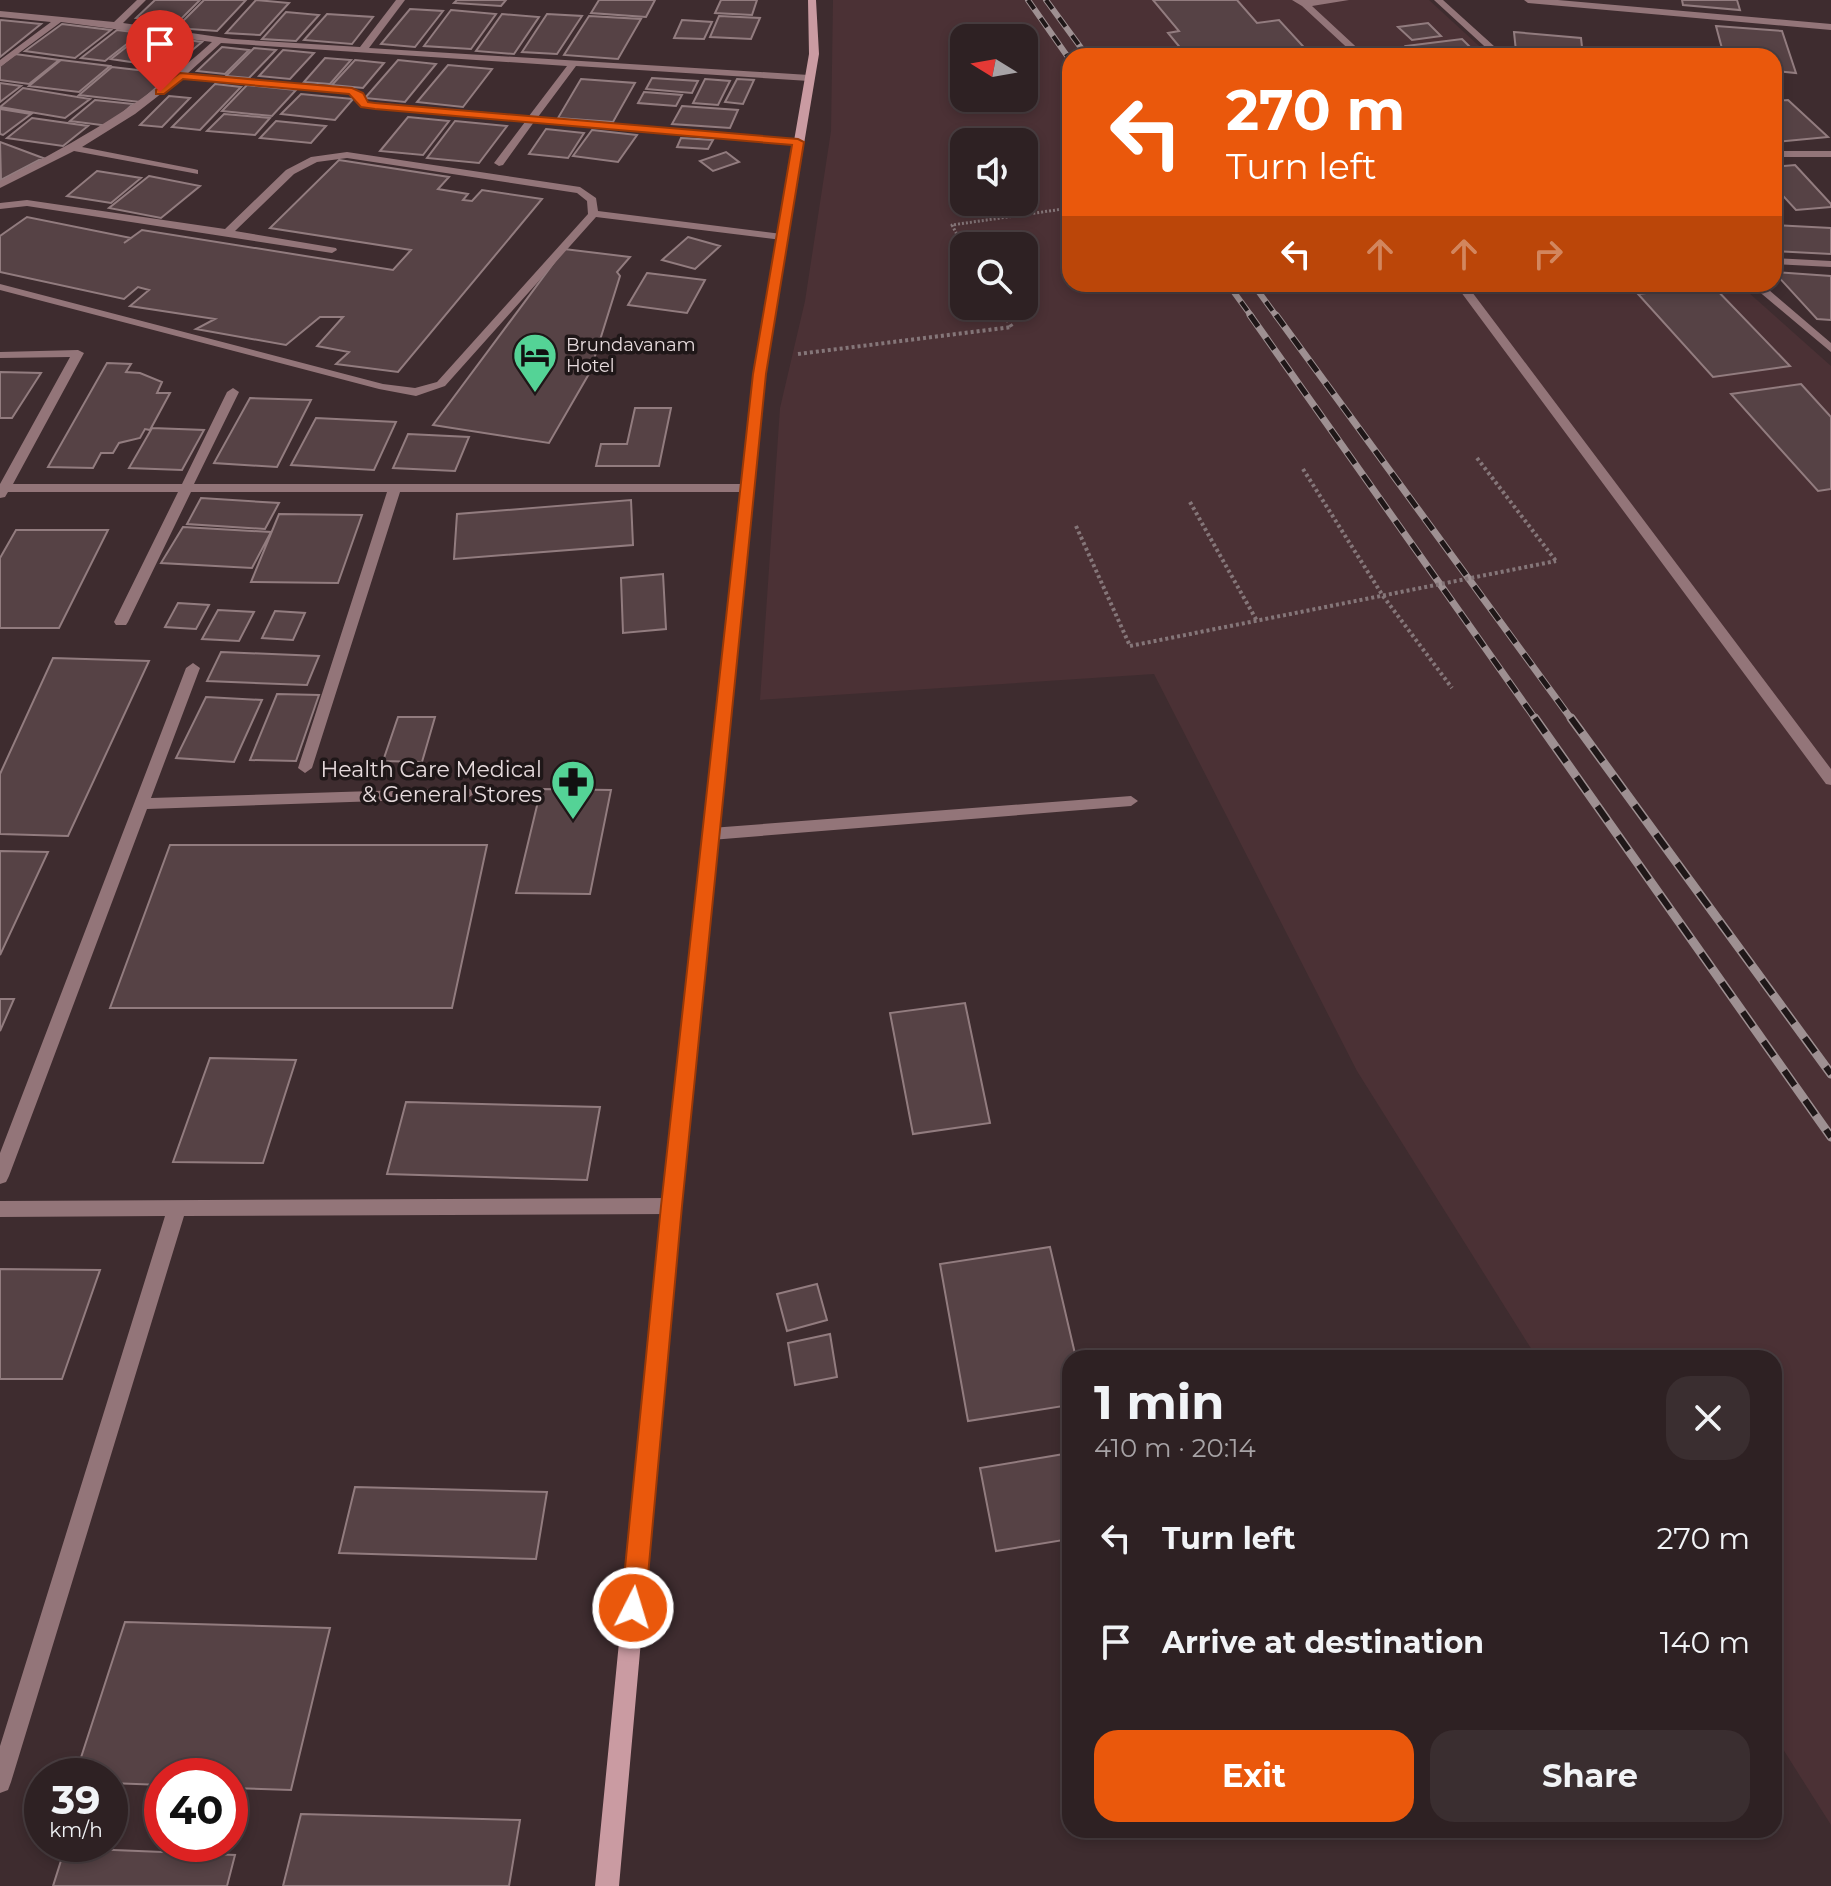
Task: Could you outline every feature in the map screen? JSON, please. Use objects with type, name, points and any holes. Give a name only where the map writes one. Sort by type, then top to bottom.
[{"type":"street","points":[[116,25],[142,0]]},
{"type":"street","points":[[362,51],[401,0]]},
{"type":"street","points":[[607,1886],[671,1206],[761,358],[814,54],[812,0]]},
{"type":"street","points":[[1300,2],[1345,0]]},
{"type":"street","points":[[1438,0],[1491,48]]},
{"type":"street","points":[[1528,0],[1632,4],[1831,27]]},
{"type":"street","points":[[1300,2],[1352,48]]},
{"type":"street","points":[[0,14],[116,25],[219,40],[809,78]]},
{"type":"street","points":[[0,64],[60,19]]},
{"type":"street","points":[[0,185],[124,120],[180,76],[219,40]]},
{"type":"street","points":[[499,163],[572,65]]},
{"type":"street","points":[[180,76],[352,91],[359,95],[365,105],[798,142]]},
{"type":"street","points":[[73,148],[194,172]]},
{"type":"street","points":[[1782,154],[1831,154]]},
{"type":"street","points":[[0,287],[383,387],[416,392],[441,384],[593,214],[592,200],[580,190],[347,155],[315,159],[290,172],[227,233]]},
{"type":"street","points":[[0,206],[27,203],[332,250]]},
{"type":"street","points":[[593,214],[782,237]]},
{"type":"street","points":[[1782,261],[1831,264]]},
{"type":"street","points":[[1466,292],[1831,780]]},
{"type":"street","points":[[1764,292],[1831,349]]},
{"type":"street","points":[[0,355],[78,353],[2,492],[186,488],[747,488]]},
{"type":"street","points":[[121,622],[233,392]]},
{"type":"street","points":[[305,768],[395,488]]},
{"type":"street","points":[[0,1176],[193,668]]},
{"type":"street","points":[[142,804],[468,793]]},
{"type":"street","points":[[711,834],[1131,801]]},
{"type":"street","points":[[0,1209],[671,1206]]},
{"type":"street","points":[[0,1782],[177,1208]]},
{"type":"path","points":[[1038,213],[1062,209]]},
{"type":"path","points":[[956,232],[952,225],[1016,216]]},
{"type":"path","points":[[761,358],[1012,327],[1007,320]]},
{"type":"path","points":[[1076,526],[1130,646],[1556,561],[1477,458]]},
{"type":"path","points":[[1303,469],[1383,596],[1452,688]]},
{"type":"path","points":[[1190,502],[1257,621]]},
{"type":"shaded area","points":[[833,0],[1429,0],[1481,48],[1062,48],[1062,292],[1748,292],[1831,366],[1831,1825],[1782,1748],[1782,1350],[1532,1350],[1357,1071],[1154,674],[760,700],[780,408],[805,301],[831,131]]},
{"type":"building","points":[[155,0],[200,0],[178,22],[136,18]]},
{"type":"building","points":[[204,0],[246,0],[217,31],[176,28]]},
{"type":"building","points":[[256,0],[289,3],[260,35],[226,33]]},
{"type":"building","points":[[457,0],[506,0],[501,6],[454,3]]},
{"type":"building","points":[[599,0],[655,0],[646,17],[591,13]]},
{"type":"building","points":[[721,0],[757,0],[752,15],[715,13]]},
{"type":"building","points":[[1153,0],[1237,0],[1257,23],[1279,20],[1305,48],[1180,48],[1168,33],[1179,31]]},
{"type":"building","points":[[1682,0],[1737,0],[1740,10],[1683,5]]},
{"type":"building","points":[[410,9],[443,11],[415,47],[381,44]]},
{"type":"building","points":[[451,10],[496,14],[471,49],[424,46]]},
{"type":"building","points":[[286,12],[319,15],[296,41],[262,39]]},
{"type":"building","points":[[327,14],[373,17],[352,44],[304,40]]},
{"type":"building","points":[[502,14],[539,17],[514,54],[476,51]]},
{"type":"building","points":[[547,14],[582,16],[557,54],[522,52]]},
{"type":"building","points":[[589,16],[641,19],[618,59],[564,55]]},
{"type":"building","points":[[719,16],[760,18],[751,39],[710,37]]},
{"type":"building","points":[[1,20],[41,24],[0,57]]},
{"type":"building","points":[[682,20],[712,22],[704,39],[674,38]]},
{"type":"building","points":[[1428,23],[1441,36],[1412,40],[1398,27]]},
{"type":"building","points":[[62,24],[111,30],[75,58],[25,51]]},
{"type":"building","points":[[1716,26],[1782,31],[1796,73],[1782,72],[1782,48],[1722,48]]},
{"type":"building","points":[[117,30],[141,33],[105,61],[81,58]]},
{"type":"building","points":[[1514,32],[1581,38],[1582,48],[1516,48]]},
{"type":"building","points":[[143,34],[202,42],[171,68],[111,59]]},
{"type":"building","points":[[1462,39],[1471,48],[1408,48],[1406,46]]},
{"type":"building","points":[[222,47],[249,50],[225,74],[197,71]]},
{"type":"building","points":[[254,48],[276,50],[249,78],[226,76]]},
{"type":"building","points":[[283,50],[314,53],[290,79],[259,76]]},
{"type":"building","points":[[15,54],[59,60],[29,84],[0,80],[0,66]]},
{"type":"building","points":[[325,58],[351,60],[330,84],[304,82]]},
{"type":"building","points":[[61,60],[110,66],[79,92],[29,86]]},
{"type":"building","points":[[355,60],[384,63],[363,88],[332,85]]},
{"type":"building","points":[[398,60],[436,64],[405,102],[365,98]]},
{"type":"building","points":[[448,65],[492,69],[463,107],[417,102]]},
{"type":"building","points":[[112,67],[172,74],[140,102],[79,95]]},
{"type":"building","points":[[652,78],[698,81],[692,93],[646,89]]},
{"type":"building","points":[[581,79],[635,83],[613,122],[558,118]]},
{"type":"building","points":[[705,79],[730,81],[718,105],[693,103]]},
{"type":"building","points":[[737,79],[754,80],[743,104],[725,102]]},
{"type":"building","points":[[0,83],[21,86],[0,102]]},
{"type":"building","points":[[215,84],[241,87],[200,130],[172,127]]},
{"type":"building","points":[[247,85],[296,90],[272,116],[222,111]]},
{"type":"building","points":[[23,88],[90,99],[65,118],[0,107]]},
{"type":"building","points":[[644,92],[682,95],[676,106],[638,103]]},
{"type":"building","points":[[301,94],[353,99],[335,120],[281,114]]},
{"type":"building","points":[[169,96],[190,98],[162,127],[140,125]]},
{"type":"building","points":[[95,100],[133,104],[109,126],[70,121]]},
{"type":"building","points":[[1782,100],[1788,100],[1828,137],[1782,141]]},
{"type":"building","points":[[682,106],[738,110],[730,128],[672,124]]},
{"type":"building","points":[[0,109],[31,114],[3,135],[0,134]]},
{"type":"building","points":[[224,114],[270,118],[255,135],[207,131]]},
{"type":"building","points":[[408,117],[449,121],[423,155],[380,151]]},
{"type":"building","points":[[32,118],[88,126],[63,146],[7,138]]},
{"type":"building","points":[[276,121],[326,126],[311,143],[260,138]]},
{"type":"building","points":[[455,121],[507,126],[479,163],[427,158]]},
{"type":"building","points":[[546,129],[584,133],[568,158],[529,154]]},
{"type":"building","points":[[592,130],[637,135],[618,162],[573,156]]},
{"type":"building","points":[[681,138],[713,140],[708,149],[677,147]]},
{"type":"building","points":[[0,142],[43,158],[1,180]]},
{"type":"building","points":[[726,152],[739,162],[713,171],[700,161]]},
{"type":"building","points":[[339,160],[449,177],[438,189],[468,194],[463,200],[472,201],[482,190],[542,199],[398,372],[336,364],[349,352],[317,346],[343,317],[320,317],[286,345],[196,329],[215,319],[130,306],[149,290],[138,287],[124,299],[0,272],[0,236],[27,217],[131,238],[142,230],[393,270],[411,250],[270,228]]},
{"type":"building","points":[[1795,165],[1831,207],[1796,210],[1782,195],[1782,166]]},
{"type":"building","points":[[97,171],[141,178],[111,203],[67,196]]},
{"type":"building","points":[[149,176],[200,186],[161,218],[109,208]]},
{"type":"building","points":[[1782,225],[1831,228],[1831,254],[1782,251]]},
{"type":"building","points":[[688,237],[720,246],[695,269],[662,260]]},
{"type":"building","points":[[564,249],[630,257],[617,272],[620,276],[590,372],[549,443],[433,425]]},
{"type":"building","points":[[647,273],[705,280],[687,313],[628,305]]},
{"type":"building","points":[[1782,273],[1831,276],[1831,320],[1817,319],[1782,281]]},
{"type":"building","points":[[1719,292],[1790,366],[1713,377],[1638,294]]},
{"type":"building","points":[[107,363],[131,364],[126,372],[140,373],[162,382],[157,393],[170,393],[150,430],[145,429],[140,438],[119,443],[113,453],[101,453],[93,468],[48,467]]},
{"type":"building","points":[[0,372],[41,373],[12,418],[0,418]]},
{"type":"building","points":[[1801,384],[1831,417],[1831,489],[1818,491],[1731,394]]},
{"type":"building","points":[[250,398],[311,400],[277,467],[214,463]]},
{"type":"building","points":[[635,408],[671,408],[659,466],[596,466],[601,444],[627,444]]},
{"type":"building","points":[[316,418],[396,422],[374,470],[291,465]]},
{"type":"building","points":[[152,428],[204,430],[182,470],[129,468]]},
{"type":"building","points":[[408,434],[469,437],[455,471],[393,468]]},
{"type":"building","points":[[201,498],[279,503],[265,529],[187,524]]},
{"type":"building","points":[[631,500],[633,545],[454,559],[457,514]]},
{"type":"building","points":[[279,514],[362,515],[338,583],[251,582]]},
{"type":"building","points":[[183,527],[271,532],[252,568],[161,563]]},
{"type":"building","points":[[16,530],[108,530],[59,628],[0,628],[0,558]]},
{"type":"building","points":[[663,574],[666,629],[623,633],[621,578]]},
{"type":"building","points":[[178,603],[209,605],[196,629],[165,627]]},
{"type":"building","points":[[218,610],[254,612],[239,641],[202,639]]},
{"type":"building","points":[[275,611],[305,613],[293,640],[262,638]]},
{"type":"building","points":[[221,652],[319,656],[307,685],[207,681]]},
{"type":"building","points":[[53,658],[149,661],[68,836],[0,834],[0,774]]},
{"type":"building","points":[[277,694],[319,695],[296,761],[250,760]]},
{"type":"building","points":[[206,697],[262,700],[234,762],[176,758]]},
{"type":"building","points":[[398,717],[435,717],[422,762],[383,761]]},
{"type":"building","points":[[541,789],[611,790],[590,894],[516,893]]},
{"type":"building","points":[[170,845],[487,845],[452,1008],[110,1008]]},
{"type":"building","points":[[0,851],[48,852],[0,955]]},
{"type":"building","points":[[0,999],[14,999],[0,1031]]},
{"type":"building","points":[[965,1003],[990,1123],[913,1134],[890,1013]]},
{"type":"building","points":[[210,1058],[296,1060],[263,1163],[173,1162]]},
{"type":"building","points":[[406,1102],[600,1107],[587,1180],[387,1174]]},
{"type":"building","points":[[1050,1247],[1074,1350],[1062,1350],[1062,1406],[968,1421],[940,1264]]},
{"type":"building","points":[[0,1269],[100,1270],[62,1379],[0,1379]]},
{"type":"building","points":[[817,1284],[827,1320],[787,1331],[777,1294]]},
{"type":"building","points":[[830,1334],[837,1377],[795,1385],[788,1343]]},
{"type":"building","points":[[1062,1454],[1062,1540],[996,1551],[980,1468]]},
{"type":"building","points":[[355,1487],[547,1492],[536,1559],[339,1553]]},
{"type":"building","points":[[125,1622],[330,1628],[291,1790],[248,1789],[248,1758],[144,1758],[144,1784],[128,1784],[128,1758],[81,1758]]},
{"type":"building","points":[[301,1814],[520,1820],[509,1886],[283,1886]]},
{"type":"building","points":[[128,1851],[144,1851],[144,1862],[233,1862],[227,1886],[53,1886],[61,1862],[128,1862]]},
{"type":"railway","points":[[1028,0],[1062,49]]},
{"type":"railway","points":[[1046,0],[1081,48]]},
{"type":"railway","points":[[1234,292],[1252,317]]},
{"type":"railway","points":[[1259,292],[1277,317]]},
{"type":"railway","points":[[1250,315],[1536,720]]},
{"type":"railway","points":[[1276,315],[1572,720]]},
{"type":"railway","points":[[1535,718],[1831,1137]]},
{"type":"railway","points":[[1571,718],[1831,1074]]},
{"type":"place","name":"Brundavanam Hotel","points":[[535,394]]},
{"type":"place","name":"Health Care Medical & General Stores","points":[[573,821]]},
{"type":"route","points":[[160,92],[180,76],[352,91],[359,95],[365,105],[798,142],[759,374],[671,1206],[633,1608]]}]
